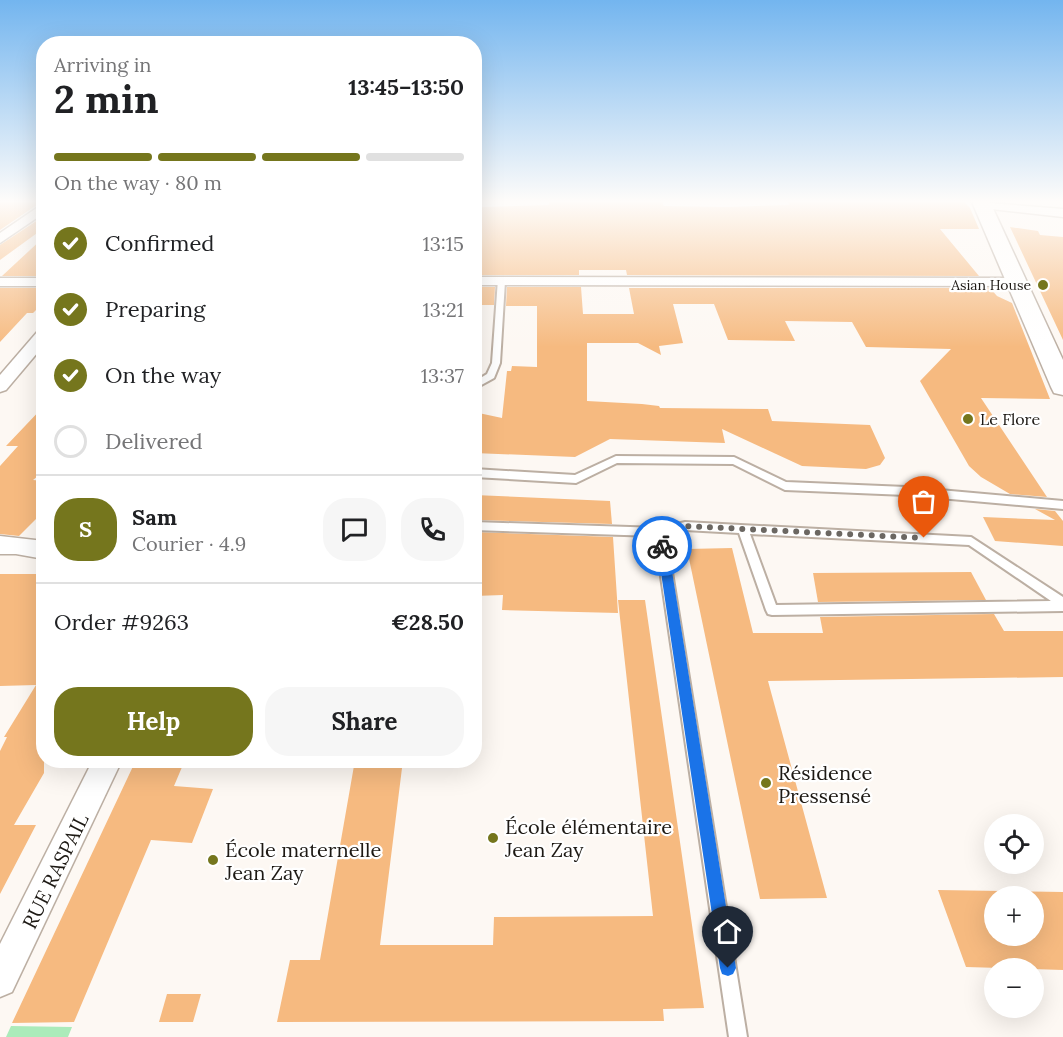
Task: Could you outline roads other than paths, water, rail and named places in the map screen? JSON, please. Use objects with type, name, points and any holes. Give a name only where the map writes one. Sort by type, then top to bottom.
[{"type":"street","points":[[1004,250],[1063,387]]},
{"type":"street","points":[[482,281],[1019,282]]},
{"type":"street","points":[[0,282],[36,282]]},
{"type":"street","points":[[0,386],[36,343]]},
{"type":"street","points":[[0,545],[36,548]]},
{"type":"street","name":"RUE RASPAIL","points":[[0,980],[104,768]]},
{"type":"lane","points":[[482,381],[491,376],[496,363],[501,281]]},
{"type":"lane","points":[[482,473],[576,479],[616,459],[734,461],[785,486],[906,491],[1063,505]]},
{"type":"lane","points":[[482,526],[660,532],[685,526],[971,541],[1063,604]]},
{"type":"lane","points":[[743,529],[772,610],[1063,604]]},
{"type":"lane","points":[[660,532],[738,1037]]},
{"type":"place","name":"Asian House","points":[[1043,285]]},
{"type":"place","name":"Le Flore","points":[[968,419]]},
{"type":"place","name":"Résidence Pressensé","points":[[766,783]]},
{"type":"place","name":"École élémentaire Jean Zay","points":[[493,838]]},
{"type":"place","name":"École maternelle Jean Zay","points":[[213,860]]}]
